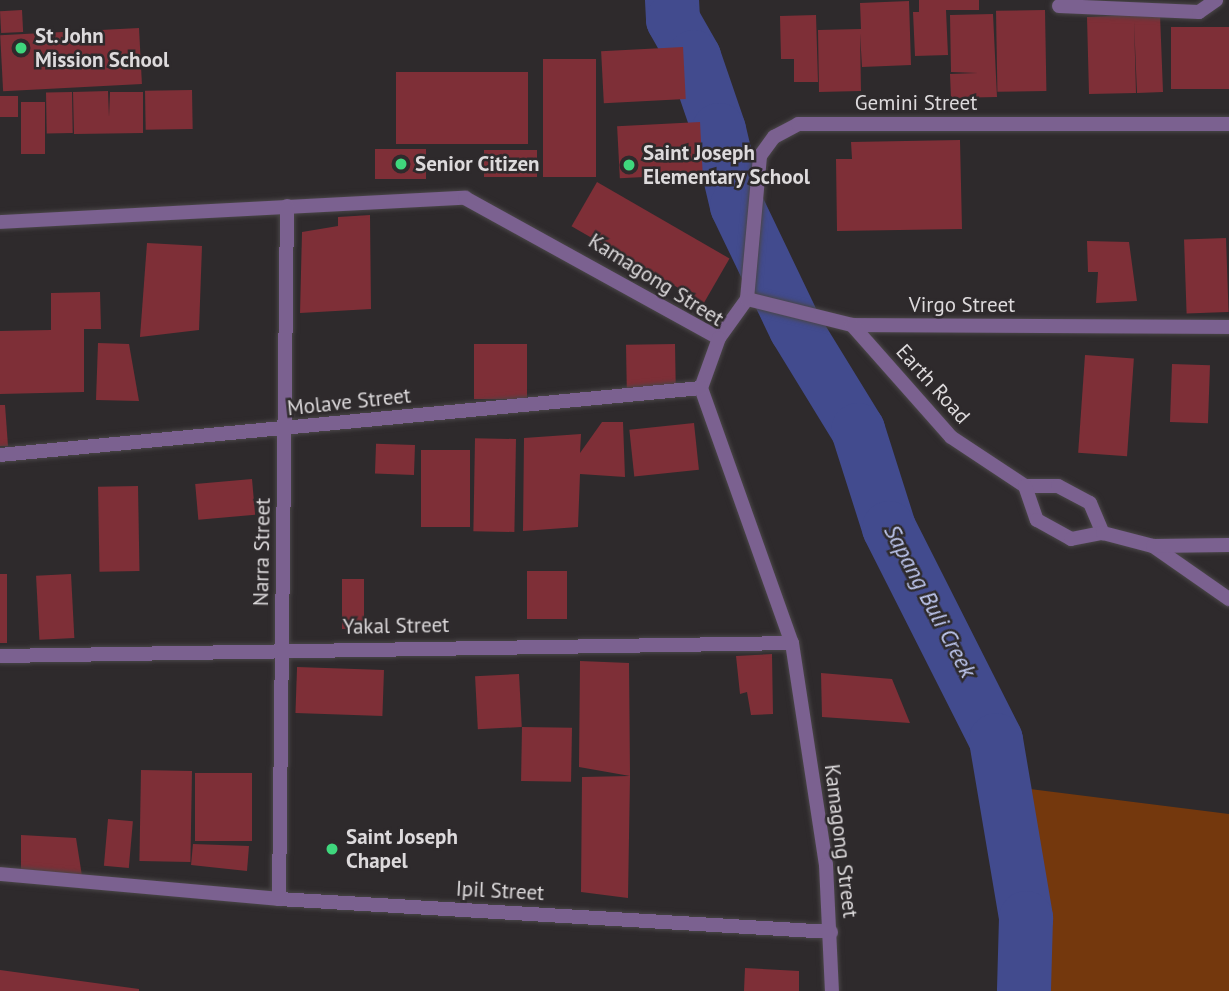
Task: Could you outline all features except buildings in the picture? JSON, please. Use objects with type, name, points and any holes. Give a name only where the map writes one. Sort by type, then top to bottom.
[{"type":"street","points":[[1059,6],[1199,12],[1216,0]]},
{"type":"street","name":"Gemini Street","points":[[747,299],[750,214],[760,156],[774,136],[798,124],[1229,124]]},
{"type":"street","name":"Kamagong Street","points":[[0,222],[287,205],[480,201],[719,338],[701,388],[792,643],[831,932],[832,991]]},
{"type":"street","name":"Narra Street","points":[[279,900],[287,205]]},
{"type":"street","points":[[719,338],[747,299]]},
{"type":"street","name":"Virgo Street","points":[[747,299],[790,304],[852,325],[1229,327]]},
{"type":"street","name":"Earth Road","points":[[852,325],[951,437],[1025,486]]},
{"type":"street","name":"Molave Street","points":[[0,455],[284,430],[701,388]]},
{"type":"street","points":[[1103,534],[1090,503],[1058,486],[1025,486],[1037,520],[1071,539],[1103,534],[1153,546],[1229,545]]},
{"type":"street","points":[[1153,546],[1229,599]]},
{"type":"street","name":"Yakal Street","points":[[0,656],[282,648],[792,643]]},
{"type":"street","name":"Ipil Street","points":[[0,874],[279,900],[831,932]]},
{"type":"shaded area","points":[[1014,787],[1229,814],[1229,991],[1040,991],[1035,888]]},
{"type":"waterway","name":"Sapang Buli Creek","points":[[672,0],[673,20],[694,57],[719,130],[737,206],[796,329],[858,430],[889,528],[996,740],[1026,918],[1024,991]]},
{"type":"place","name":"St. John Mission School","points":[[21,48]]},
{"type":"place","name":"Senior Citizen","points":[[401,164]]},
{"type":"place","name":"Saint Joseph Elementary School","points":[[629,165]]},
{"type":"place","name":"Saint Joseph Chapel","points":[[332,849]]}]
